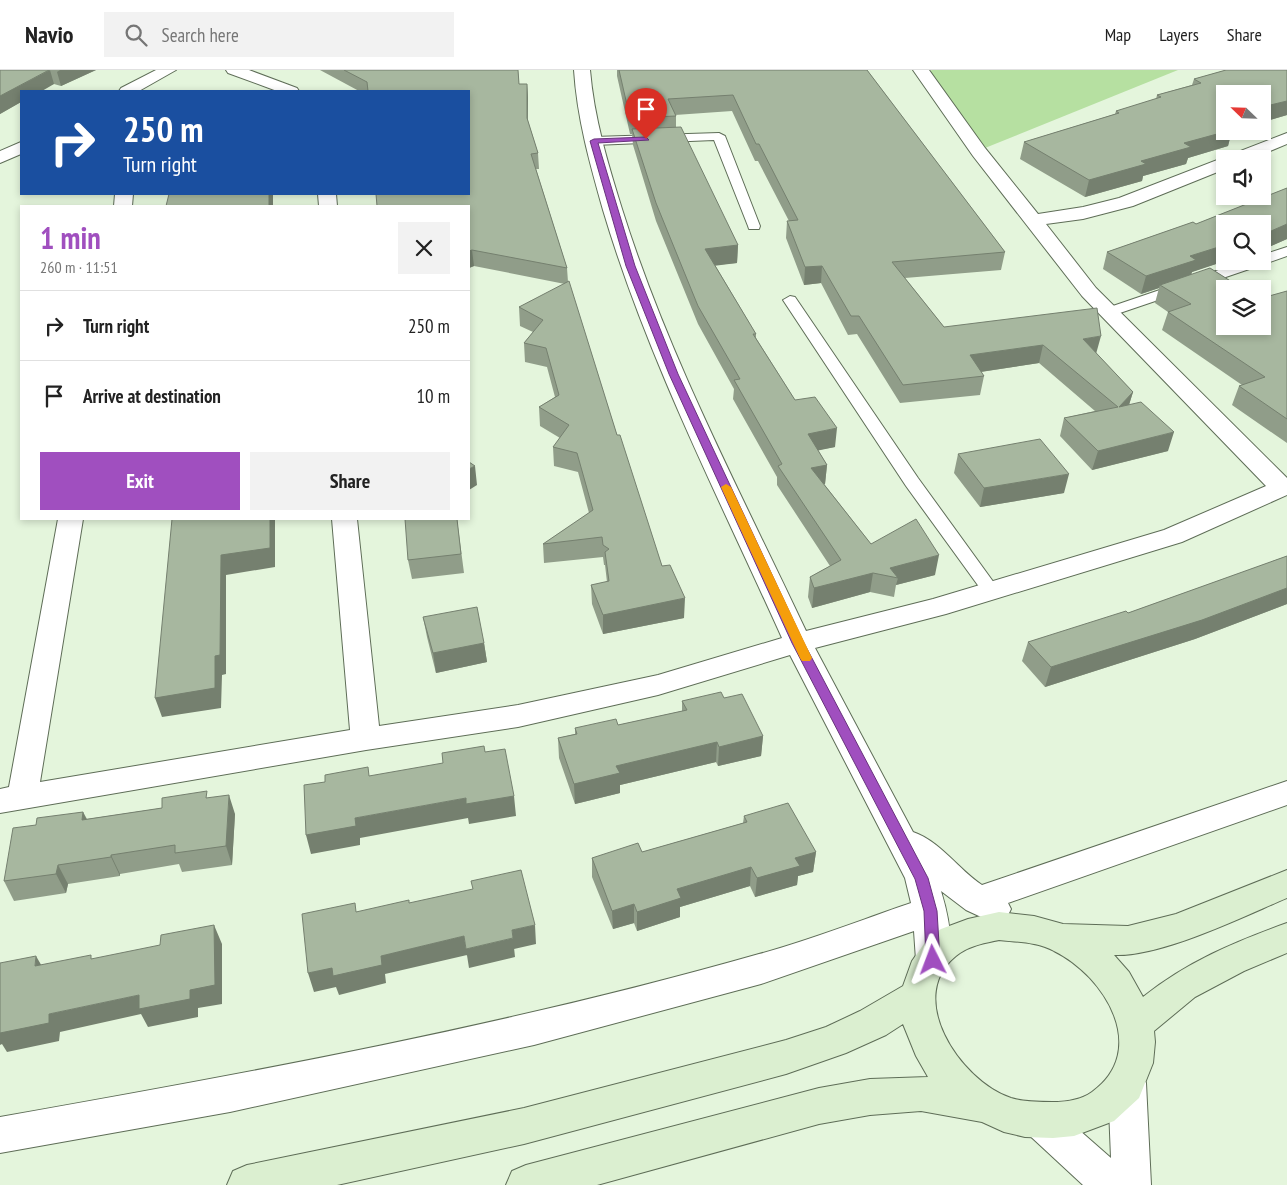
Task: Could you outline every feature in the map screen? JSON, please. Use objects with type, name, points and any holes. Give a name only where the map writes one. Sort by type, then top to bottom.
[{"type":"street","points":[[129,90],[168,70]]},
{"type":"street","points":[[234,70],[288,90]]},
{"type":"street","points":[[582,70],[584,100],[594,141],[630,266],[674,374],[798,643],[922,878],[930,911],[933,960]]},
{"type":"street","points":[[70,520],[11,800],[366,739],[518,716],[639,689],[798,643],[991,591],[1173,536],[1284,487],[1089,292],[979,152],[921,70]]},
{"type":"street","points":[[1257,150],[1287,138]]},
{"type":"street","points":[[0,158],[20,148]]},
{"type":"street","points":[[1032,221],[1083,213],[1126,202],[1216,167]]},
{"type":"street","points":[[344,520],[366,739]]},
{"type":"street","points":[[978,900],[1287,792]]},
{"type":"street","points":[[900,834],[940,872],[978,900],[1047,933],[1069,941],[1100,963],[1123,992],[1136,1024],[1138,1055],[1127,1083],[1106,1106],[1076,1118],[1041,1121],[1004,1114],[969,1096],[943,1070],[924,1038],[918,1004],[924,973],[940,949],[967,933],[999,926],[1047,933],[1128,941],[1180,927],[1287,884]]},
{"type":"street","points":[[0,1135],[230,1094],[534,1029],[761,969],[930,911]]},
{"type":"street","points":[[1136,1024],[1183,986],[1232,960],[1287,938]]},
{"type":"street","points":[[247,1185],[524,1126],[786,1057],[834,1041],[874,1023],[920,995]]},
{"type":"street","points":[[1127,1083],[1131,1185]]},
{"type":"street","points":[[526,1185],[818,1106],[870,1097],[921,1092],[992,1107]]},
{"type":"street","points":[[1041,1121],[1112,1185]]},
{"type":"lane","points":[[594,141],[719,136],[734,180],[754,226]]},
{"type":"lane","points":[[1271,257],[1287,251]]},
{"type":"lane","points":[[1109,312],[1233,270]]},
{"type":"lane","points":[[790,300],[912,482],[991,591]]},
{"type":"green space","points":[[1178,70],[980,150],[930,71]]},
{"type":"building","points":[[0,70],[49,70],[0,96]]},
{"type":"building","points":[[344,70],[518,70],[519,84],[527,84],[527,118],[538,153],[531,154],[567,268],[470,251],[470,205],[377,205],[376,195],[470,195],[470,90],[368,90],[367,82]]},
{"type":"building","points":[[619,70],[867,70],[1005,252],[892,262],[944,327],[1097,308],[1101,336],[1083,339],[1133,392],[1119,407],[1141,402],[1174,432],[1098,451],[1064,418],[1118,407],[1043,345],[970,355],[984,376],[903,385],[859,316],[851,316],[822,266],[805,267],[787,221],[798,220],[759,144],[756,144],[733,95],[668,99],[676,116],[630,118]]},
{"type":"building","points":[[1226,70],[1287,70],[1287,101],[1271,105],[1271,85],[1216,85],[1216,134],[1184,143],[1191,147],[1141,161],[1146,164],[1089,180],[1024,142],[1119,113],[1116,111],[1161,97],[1157,95],[1201,83],[1194,79]]},
{"type":"building","points":[[681,127],[738,245],[705,249],[756,334],[753,334],[795,400],[815,397],[837,428],[808,434],[827,465],[811,468],[871,544],[916,519],[939,555],[890,568],[898,578],[873,573],[814,588],[810,577],[841,560],[778,466],[782,464],[734,380],[740,379],[698,306],[656,203],[632,129]]},
{"type":"building","points":[[1287,188],[1287,224],[1271,231],[1271,215],[1219,215],[1244,205],[1271,205],[1271,194]]},
{"type":"building","points":[[169,195],[269,195],[269,205],[166,205]]},
{"type":"building","points":[[1216,216],[1216,248],[1190,256],[1196,260],[1146,276],[1107,252],[1193,222],[1196,224]]},
{"type":"building","points":[[1210,268],[1229,280],[1216,280],[1216,335],[1271,335],[1271,295],[1287,291],[1287,419],[1239,386],[1265,377],[1168,312],[1191,304],[1160,285]]},
{"type":"building","points":[[569,281],[617,435],[620,435],[662,566],[670,565],[685,598],[603,615],[591,585],[609,581],[605,552],[609,549],[603,545],[602,537],[543,544],[593,510],[577,453],[553,447],[569,425],[539,407],[559,395],[546,348],[524,343],[543,320],[519,307]]},
{"type":"building","points":[[1040,439],[1069,474],[984,488],[958,454]]},
{"type":"building","points":[[172,520],[270,520],[270,548],[221,555],[220,655],[215,656],[215,688],[155,698]]},
{"type":"building","points":[[405,520],[457,520],[461,554],[408,560]]},
{"type":"building","points":[[1287,556],[1287,588],[1202,620],[1051,667],[1028,642],[1126,611],[1128,613]]},
{"type":"building","points":[[477,607],[484,643],[433,653],[423,617]]},
{"type":"building","points":[[721,692],[724,698],[742,694],[763,736],[719,747],[717,742],[616,766],[620,773],[574,784],[558,738],[577,734],[575,728],[616,719],[618,725],[687,710],[682,701]]},
{"type":"building","points":[[484,746],[485,752],[505,749],[514,796],[466,804],[466,798],[355,818],[356,826],[306,835],[304,785],[325,782],[325,775],[368,767],[369,776],[443,763],[442,753]]},
{"type":"building","points":[[207,791],[206,798],[229,795],[226,846],[175,853],[175,845],[111,855],[111,857],[58,865],[56,874],[4,881],[13,828],[36,825],[37,818],[83,812],[82,820],[162,808],[162,798]]},
{"type":"building","points":[[788,803],[816,852],[795,858],[800,866],[757,878],[751,867],[677,889],[681,898],[637,912],[634,904],[612,911],[592,858],[638,843],[642,852],[747,822],[744,816]]},
{"type":"building","points":[[521,870],[535,925],[512,930],[513,938],[466,949],[464,936],[381,956],[382,965],[333,976],[332,968],[308,973],[302,914],[355,903],[356,912],[409,900],[409,903],[473,889],[471,881]]},
{"type":"building","points":[[214,925],[215,985],[190,990],[190,999],[139,1009],[139,995],[49,1014],[49,1023],[0,1033],[0,963],[36,956],[35,966],[91,955],[91,959],[160,945],[161,935]]},
{"type":"slow traffic","points":[[726,487],[806,658]]},
{"type":"route","points":[[646,139],[594,141],[630,266],[674,374],[798,643],[922,878],[930,911],[933,960]]}]
